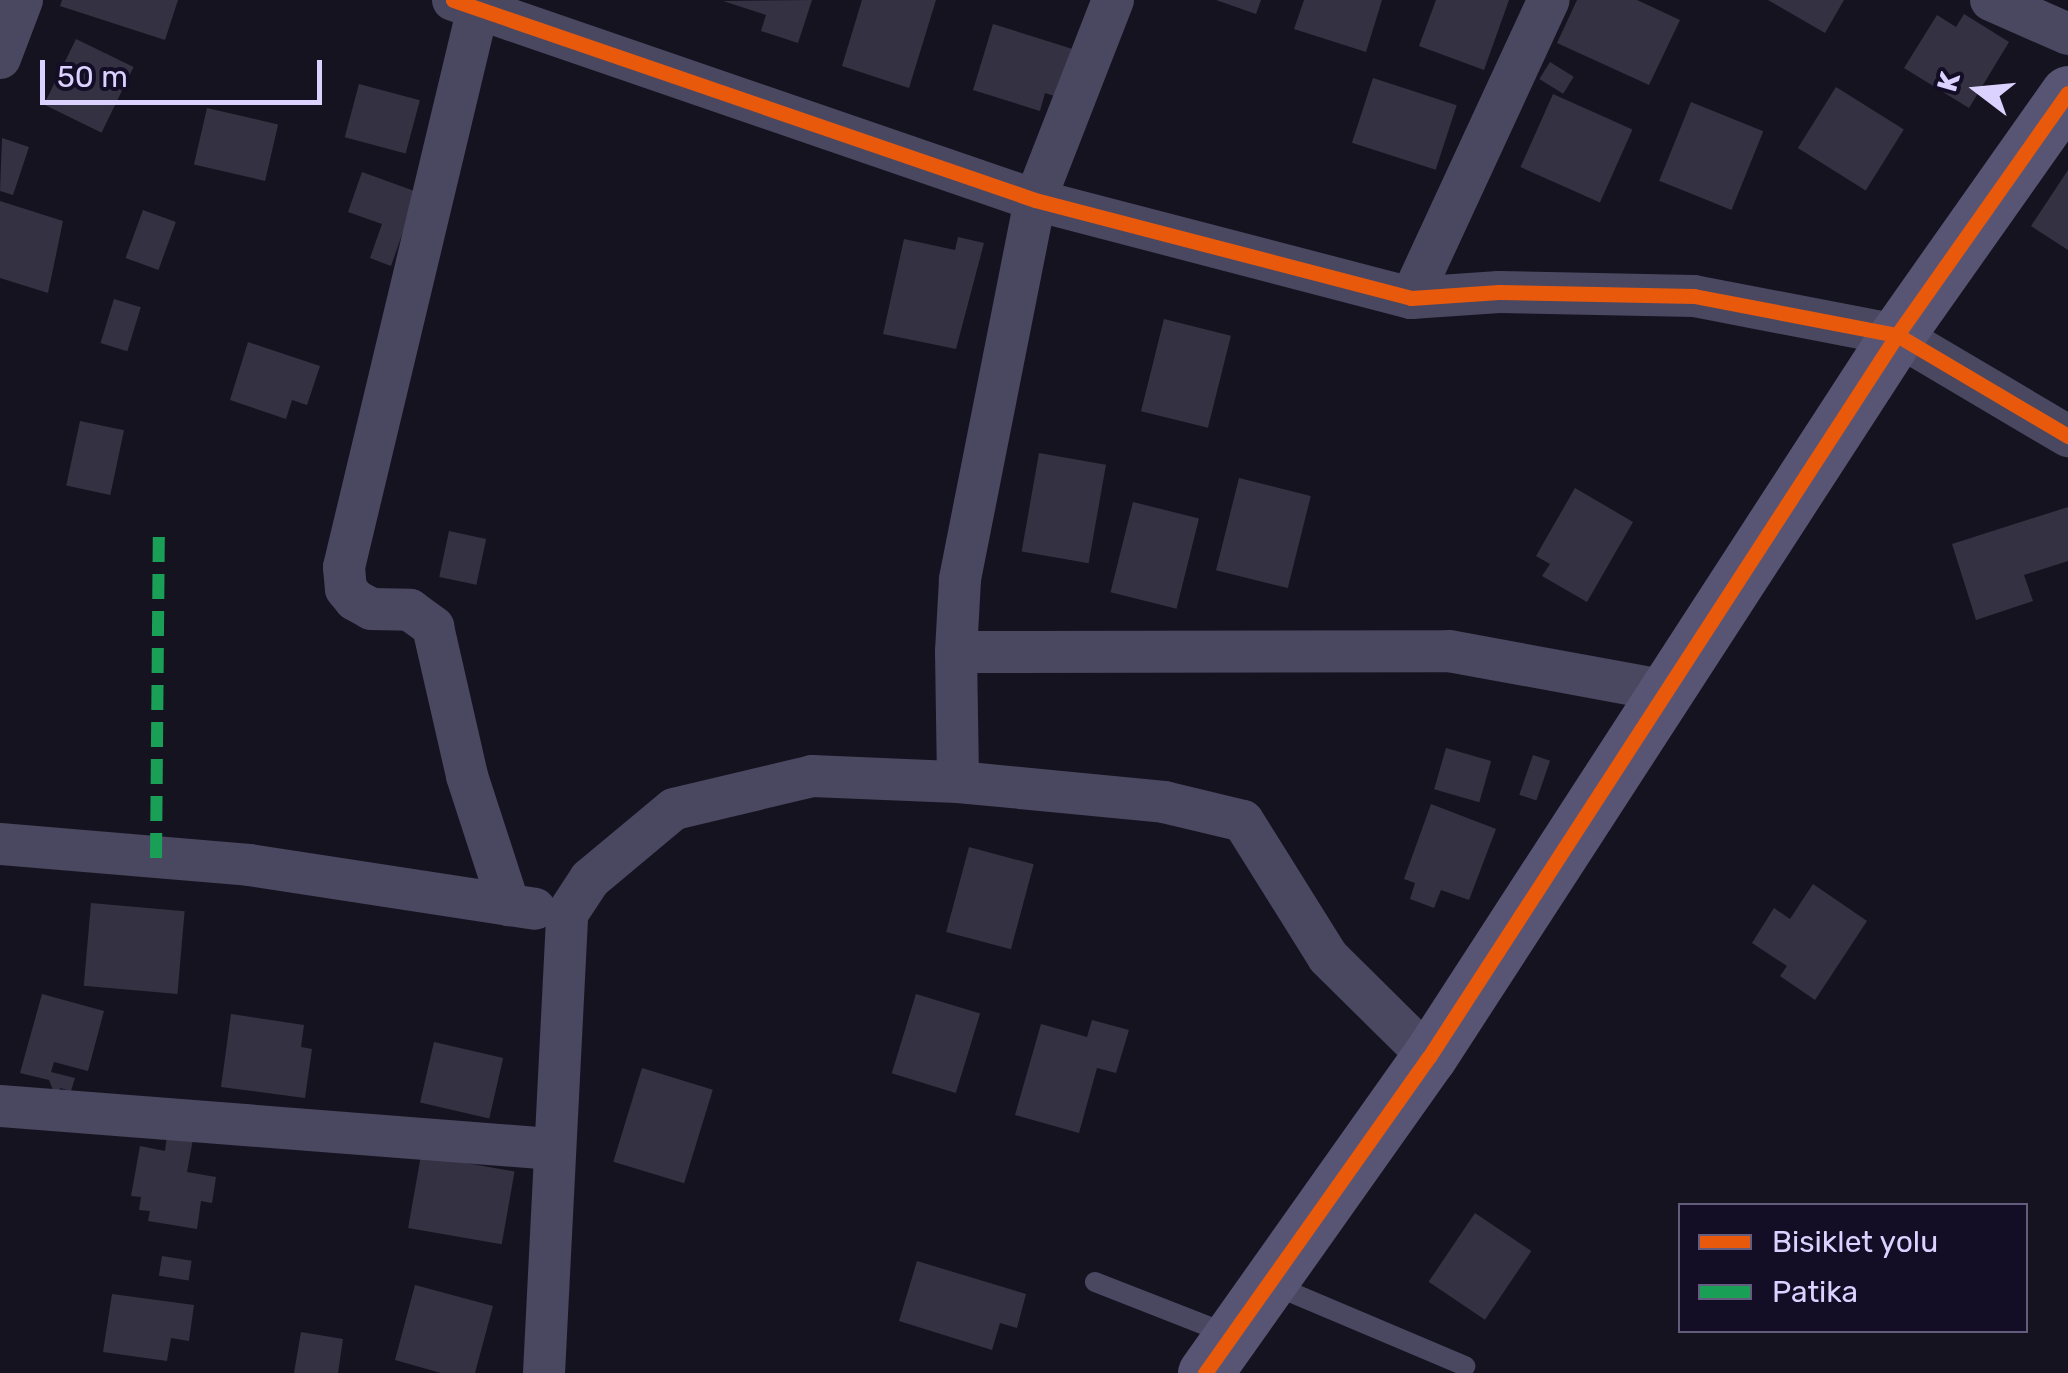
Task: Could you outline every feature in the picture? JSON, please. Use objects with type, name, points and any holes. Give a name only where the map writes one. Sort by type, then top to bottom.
[{"type":"street","points":[[0,58],[22,0]]},
{"type":"street","points":[[958,782],[956,652],[960,580],[1035,200],[1114,0]]},
{"type":"street","points":[[1411,298],[1549,0]]},
{"type":"street","points":[[1991,0],[2068,34]]},
{"type":"street","points":[[509,906],[467,776],[432,627],[410,610],[371,609],[356,600],[346,589],[344,566],[466,4],[531,11],[1035,200],[1411,298],[1499,292],[1694,296],[1897,335],[2068,436]]},
{"type":"street","points":[[1218,1354],[1430,1057],[1672,692],[1897,335],[2068,92]]},
{"type":"street","points":[[956,652],[1449,651],[1672,692]]},
{"type":"street","points":[[544,1373],[567,914],[590,879],[674,809],[812,776],[958,782],[1164,802],[1243,821],[1328,956],[1430,1057]]},
{"type":"street","points":[[0,844],[250,865],[567,914]]},
{"type":"street","points":[[0,1106],[553,1149]]},
{"type":"lane","points":[[1095,1282],[1218,1354]]},
{"type":"lane","points":[[1269,1283],[1465,1366]]},
{"type":"building","points":[[62,0],[178,0],[165,40],[60,6]]},
{"type":"building","points":[[812,0],[798,43],[761,31],[766,15],[723,1]]},
{"type":"building","points":[[862,0],[936,0],[909,88],[842,66]]},
{"type":"building","points":[[1216,0],[1261,0],[1256,14]]},
{"type":"building","points":[[1304,0],[1382,0],[1366,52],[1294,29]]},
{"type":"building","points":[[1436,0],[1509,0],[1484,70],[1419,46]]},
{"type":"building","points":[[1577,0],[1637,0],[1680,20],[1649,85],[1557,43]]},
{"type":"building","points":[[1768,0],[1844,0],[1825,33]]},
{"type":"building","points":[[1964,14],[2009,42],[1969,108],[1904,68],[1937,15],[1956,27]]},
{"type":"building","points":[[993,24],[1079,51],[1064,99],[1045,93],[1040,111],[973,90]]},
{"type":"building","points":[[76,39],[134,67],[102,133],[44,105]]},
{"type":"building","points":[[1550,62],[1574,77],[1563,94],[1539,79]]},
{"type":"building","points":[[1373,78],[1457,105],[1436,170],[1352,143]]},
{"type":"building","points":[[359,84],[420,100],[406,153],[345,137]]},
{"type":"building","points":[[1836,87],[1904,129],[1866,190],[1798,148]]},
{"type":"building","points":[[1553,94],[1632,129],[1600,202],[1520,167]]},
{"type":"building","points":[[1691,102],[1763,131],[1731,210],[1659,181]]},
{"type":"building","points":[[207,108],[278,124],[265,181],[194,165]]},
{"type":"building","points":[[2,138],[29,147],[13,195],[0,191]]},
{"type":"building","points":[[2068,170],[2068,250],[2031,226]]},
{"type":"building","points":[[362,172],[417,192],[391,266],[370,258],[382,224],[348,212]]},
{"type":"building","points":[[0,201],[63,221],[48,293],[0,278]]},
{"type":"building","points":[[143,210],[176,222],[158,270],[126,258]]},
{"type":"building","points":[[958,237],[984,243],[956,349],[883,334],[904,239],[955,250]]},
{"type":"building","points":[[114,299],[141,307],[127,351],[101,343]]},
{"type":"building","points":[[1164,319],[1231,336],[1208,428],[1141,411]]},
{"type":"building","points":[[248,342],[320,366],[307,405],[292,400],[286,419],[230,400]]},
{"type":"building","points":[[80,421],[124,430],[110,495],[66,486]]},
{"type":"building","points":[[1039,453],[1106,465],[1089,563],[1022,551]]},
{"type":"building","points":[[1239,478],[1311,496],[1288,588],[1216,570]]},
{"type":"building","points":[[1575,488],[1633,522],[1587,602],[1542,576],[1550,564],[1536,556]]},
{"type":"building","points":[[1133,502],[1199,518],[1176,609],[1111,592]]},
{"type":"building","points":[[2068,507],[2068,561],[2024,575],[2033,601],[1976,620],[1952,544]]},
{"type":"building","points":[[449,531],[486,539],[476,585],[439,577]]},
{"type":"building","points":[[1446,748],[1491,761],[1479,802],[1434,789]]},
{"type":"building","points":[[1533,755],[1550,761],[1536,801],[1519,795]]},
{"type":"building","points":[[1431,804],[1496,829],[1469,900],[1441,890],[1434,908],[1410,899],[1415,883],[1404,879]]},
{"type":"building","points":[[969,847],[1034,864],[1011,949],[946,932]]},
{"type":"building","points":[[1813,884],[1867,921],[1815,1000],[1780,976],[1787,966],[1752,943],[1774,908],[1790,919]]},
{"type":"building","points":[[91,903],[185,911],[177,994],[84,986]]},
{"type":"building","points":[[42,994],[104,1011],[88,1071],[54,1062],[51,1072],[75,1078],[71,1091],[60,1088],[57,1100],[49,1080],[20,1073]]},
{"type":"building","points":[[916,994],[980,1014],[956,1093],[892,1073]]},
{"type":"building","points":[[231,1014],[304,1025],[301,1047],[312,1049],[305,1098],[221,1087]]},
{"type":"building","points":[[1092,1020],[1129,1030],[1116,1073],[1097,1068],[1079,1133],[1015,1115],[1041,1024],[1087,1037]]},
{"type":"building","points":[[434,1042],[503,1058],[489,1118],[420,1102]]},
{"type":"building","points":[[642,1068],[713,1090],[684,1183],[613,1162]]},
{"type":"building","points":[[167,1135],[193,1139],[187,1172],[216,1177],[212,1203],[201,1201],[197,1229],[148,1221],[150,1211],[139,1210],[141,1197],[131,1196],[140,1146],[165,1151]]},
{"type":"building","points":[[421,1155],[515,1171],[502,1244],[408,1228]]},
{"type":"building","points":[[1475,1213],[1531,1251],[1485,1320],[1429,1282]]},
{"type":"building","points":[[162,1256],[192,1261],[189,1280],[159,1276]]},
{"type":"building","points":[[917,1261],[1026,1294],[1017,1328],[1000,1323],[992,1350],[899,1321]]},
{"type":"building","points":[[415,1285],[493,1306],[475,1373],[441,1373],[395,1360]]},
{"type":"building","points":[[112,1294],[194,1305],[189,1341],[171,1338],[167,1361],[103,1352]]},
{"type":"building","points":[[301,1332],[343,1339],[338,1373],[294,1373]]},
{"type":"marked path","points":[[156,858],[159,531]]},
{"type":"cycle path","points":[[453,0],[1035,200],[1411,298],[1499,292],[1694,296],[1897,335],[2068,436]]},
{"type":"cycle path","points":[[1205,1373],[1429,1057],[1897,335],[2068,93]]}]
